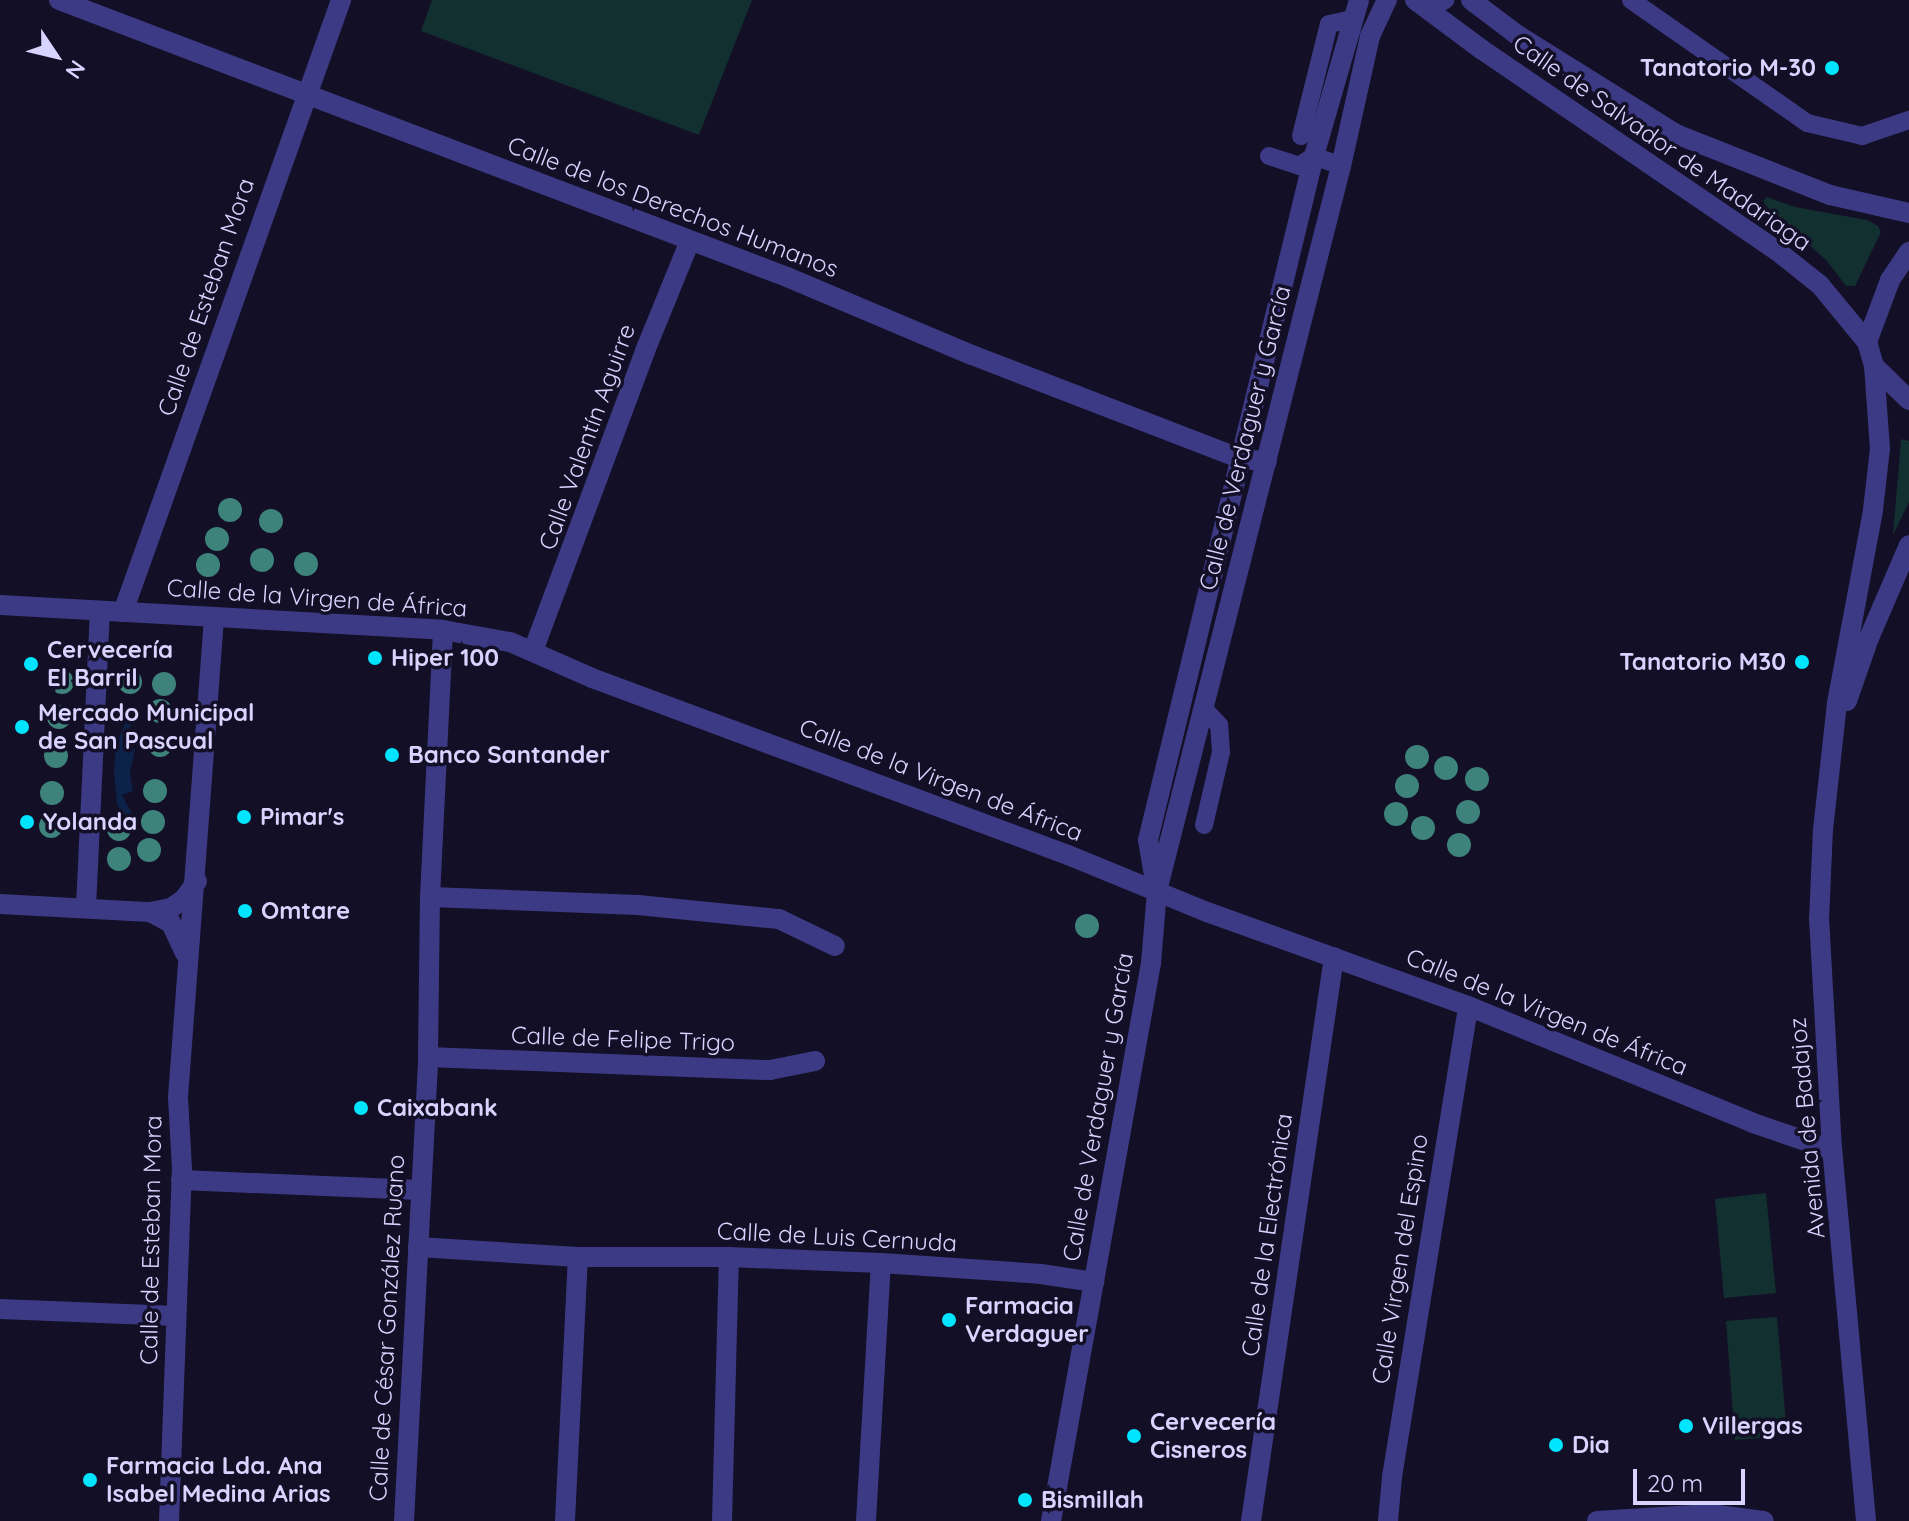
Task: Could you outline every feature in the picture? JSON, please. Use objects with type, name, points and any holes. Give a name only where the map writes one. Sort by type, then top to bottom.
[{"type":"street","name":"Calle de los Derechos Humanos","points":[[59,0],[690,241],[1239,458],[1267,462]]},
{"type":"street","name":"Calle de Esteban Mora","points":[[123,612],[341,0]]},
{"type":"street","name":"Calle de Verdaguer y García","points":[[1051,1521],[1151,963],[1157,891],[1341,166],[1370,36],[1387,0]]},
{"type":"street","name":"Calle de Salvador de Madariaga","points":[[1471,0],[1516,34],[1676,134],[1830,195],[1909,213]]},
{"type":"street","name":"Calle de Salvador de Madariaga","points":[[1430,3],[1776,250],[1820,285],[1867,342]]},
{"type":"street","name":"Calle de Verdaguer y García","points":[[1157,891],[1148,840],[1314,156],[1356,9]]},
{"type":"street","name":"Calle Valentín Aguirre","points":[[533,651],[645,351],[690,241]]},
{"type":"street","points":[[1867,342],[1890,280],[1909,252]]},
{"type":"street","name":"Avenida de Badajoz","points":[[1866,1521],[1832,1150],[1819,920],[1823,830],[1837,731],[1837,703],[1873,510],[1880,449],[1874,366],[1867,342]]},
{"type":"street","points":[[1874,366],[1909,400]]},
{"type":"street","name":"Avenida de Badajoz","points":[[1837,731],[1869,638],[1909,545]]},
{"type":"street","name":"Calle de la Virgen de África","points":[[0,605],[443,630],[479,635],[533,651],[592,678],[1468,1006],[1753,1123],[1832,1150]]},
{"type":"street","points":[[86,907],[100,613]]},
{"type":"street","name":"Calle de Esteban Mora","points":[[169,1521],[181,1180],[178,1097],[187,960],[197,881],[214,618]]},
{"type":"street","name":"Calle de César González Ruano","points":[[404,1521],[428,1057],[430,897],[443,630]]},
{"type":"street","points":[[0,904],[150,912],[171,908],[184,899],[197,881]]},
{"type":"street","points":[[430,897],[638,905],[779,919],[835,946]]},
{"type":"street","name":"Calle de Esteban Mora","points":[[150,912],[171,923],[180,936],[187,960]]},
{"type":"street","name":"Calle de la Electrónica","points":[[1251,1521],[1334,957]]},
{"type":"street","name":"Calle Virgen del Espino","points":[[1388,1521],[1392,1477],[1468,1006]]},
{"type":"street","name":"Calle de Felipe Trigo","points":[[428,1057],[770,1070],[815,1061]]},
{"type":"street","points":[[181,1180],[420,1190]]},
{"type":"street","name":"Calle de Luis Cernuda","points":[[418,1247],[578,1257],[729,1257],[881,1263],[1041,1274],[1094,1282]]},
{"type":"street","points":[[565,1521],[578,1257]]},
{"type":"street","points":[[722,1521],[729,1257]]},
{"type":"street","points":[[866,1521],[881,1263]]},
{"type":"street","points":[[0,1309],[176,1316]]},
{"type":"street","points":[[1597,1521],[1710,1514],[1764,1521]]},
{"type":"lane","points":[[1631,0],[1807,123],[1862,136],[1909,120]]},
{"type":"lane","points":[[1301,136],[1329,24],[1356,9]]},
{"type":"lane","points":[[1269,156],[1299,166],[1314,156],[1341,166]]},
{"type":"lane","points":[[1204,709],[1219,725],[1221,752],[1204,825]]},
{"type":"green space","points":[[432,0],[752,0],[699,135],[421,31]]},
{"type":"green space","points":[[1767,197],[1795,207],[1867,220],[1878,226],[1881,232],[1855,286],[1846,286],[1827,261],[1766,206],[1763,201]]},
{"type":"green space","points":[[1901,439],[1909,441],[1909,502],[1893,535]]},
{"type":"green space","points":[[1766,1193],[1776,1293],[1724,1298],[1715,1199]]},
{"type":"green space","points":[[1777,1317],[1787,1436],[1735,1440],[1726,1321]]},
{"type":"water","points":[[130,711],[136,718],[125,746],[135,749],[130,773],[133,791],[122,795],[133,816],[129,824],[117,805],[114,771],[116,746]]},
{"type":"place","name":"Tanatorio M-30","points":[[1832,68]]},
{"type":"place","name":"Hiper 100","points":[[375,658]]},
{"type":"place","name":"Tanatorio M30","points":[[1802,662]]},
{"type":"place","name":"Cervecería El Barril","points":[[31,664]]},
{"type":"place","name":"Mercado Municipal de San Pascual","points":[[22,727]]},
{"type":"place","name":"Banco Santander","points":[[392,755]]},
{"type":"place","name":"Pimar's","points":[[244,817]]},
{"type":"place","name":"Yolanda","points":[[27,822]]},
{"type":"place","name":"Omtare","points":[[245,911]]},
{"type":"place","name":"Caixabank","points":[[361,1108]]},
{"type":"place","name":"Farmacia Verdaguer","points":[[949,1320]]},
{"type":"place","name":"Villergas","points":[[1686,1426]]},
{"type":"place","name":"Cervecería Cisneros","points":[[1134,1436]]},
{"type":"place","name":"Dia","points":[[1556,1445]]},
{"type":"place","name":"Farmacia Lda. Ana Isabel Medina Arias","points":[[90,1480]]},
{"type":"place","name":"Bismillah","points":[[1025,1500]]}]
